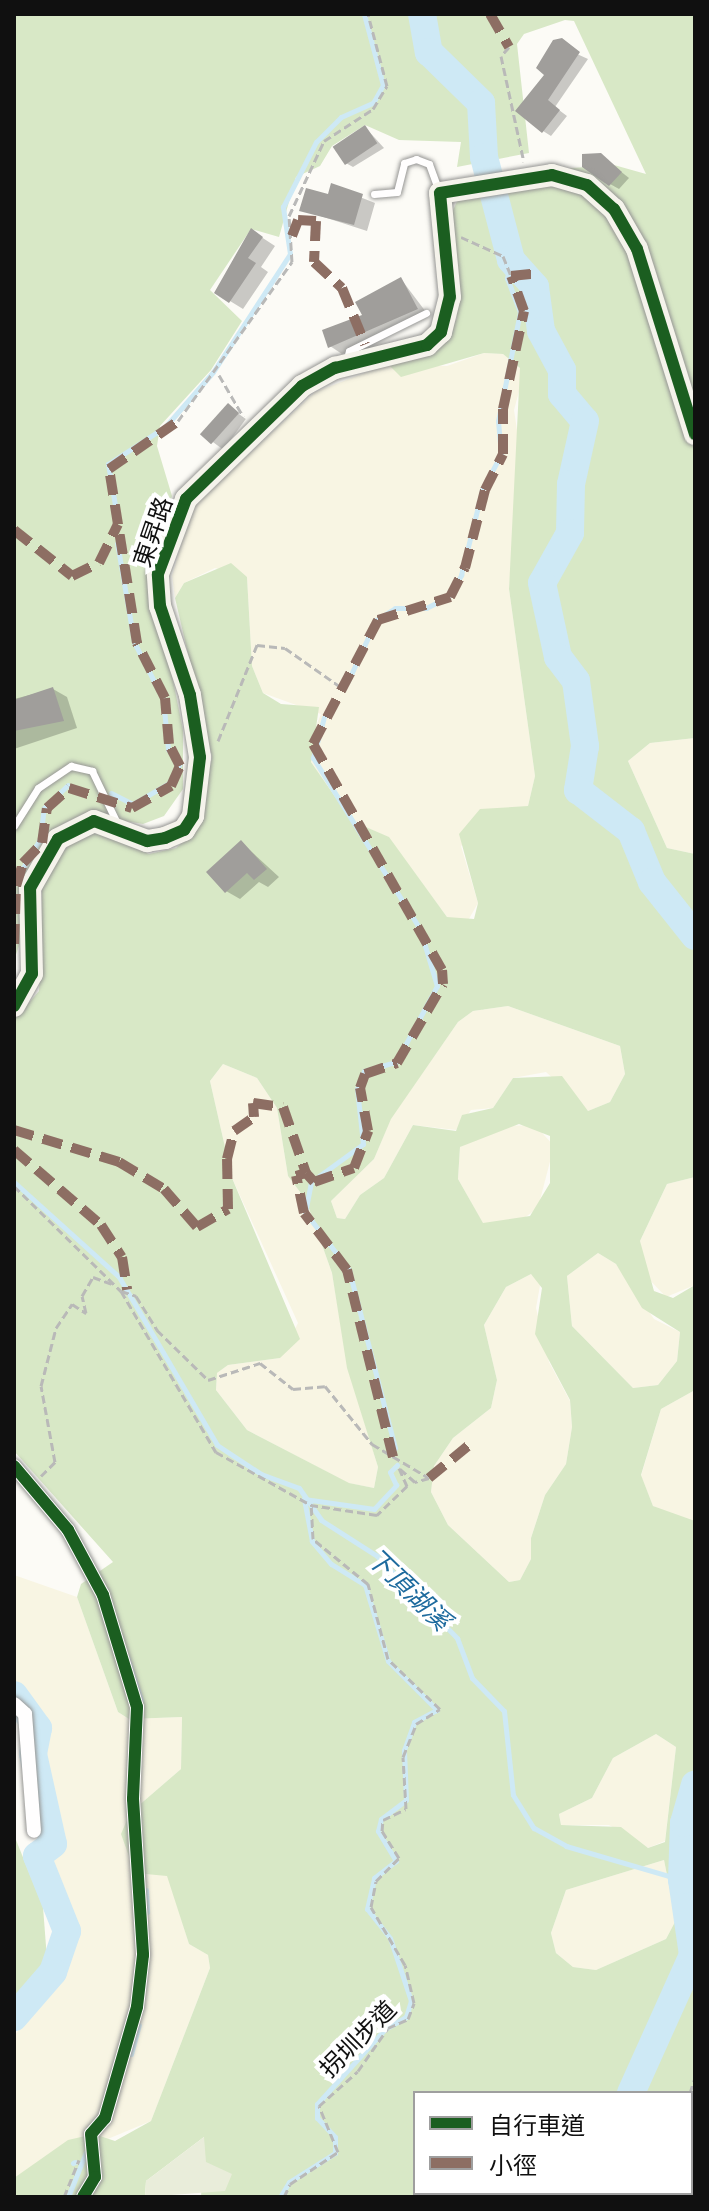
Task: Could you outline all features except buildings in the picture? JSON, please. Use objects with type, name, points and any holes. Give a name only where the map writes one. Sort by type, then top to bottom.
[{"type":"street","points":[[440,193],[465,183],[527,177],[587,185],[624,222],[695,434]]},
{"type":"street","name":"東昇路","points":[[14,1006],[32,974],[30,888],[58,839],[94,821],[120,828],[147,841],[165,838],[184,830],[198,796],[190,695],[159,596],[158,574],[186,499],[302,386],[345,364],[407,352],[441,332],[450,297],[441,230],[440,193]]},
{"type":"street","points":[[14,1466],[68,1530],[103,1595],[137,1707],[133,1799],[143,1955],[137,2007],[105,2118],[89,2143],[95,2177],[83,2197]]},
{"type":"street","points":[[14,1704],[25,1714],[34,1831]]},
{"type":"lane","points":[[374,194],[397,192],[404,163],[416,159],[429,164],[440,193]]},
{"type":"lane","points":[[345,364],[349,351],[426,313]]},
{"type":"lane","points":[[14,826],[38,788],[71,766],[92,771],[120,828]]},
{"type":"path","points":[[178,421],[217,373],[292,262],[289,216],[324,141],[373,109],[387,86],[368,14]]},
{"type":"path","points":[[509,47],[501,56],[527,177]]},
{"type":"path","points":[[441,230],[503,256],[511,276]]},
{"type":"path","points":[[217,373],[245,413],[239,423]]},
{"type":"path","points":[[220,754],[228,705],[257,645],[285,648],[345,690]]},
{"type":"path","points":[[14,1186],[121,1291],[216,1452],[311,1505],[317,1501],[342,1513],[377,1515],[407,1486],[399,1468],[415,1482],[429,1478],[372,1444],[325,1386],[293,1389],[260,1363],[208,1380],[127,1290],[121,1291]]},
{"type":"path","points":[[29,1483],[55,1462],[41,1386],[56,1328],[72,1304],[86,1313],[82,1296],[93,1277],[115,1286]]},
{"type":"path","points":[[64,2197],[89,2143]]},
{"type":"shaded area","points":[[484,353],[503,354],[520,368],[522,380],[514,410],[520,450],[509,589],[535,776],[528,806],[461,846],[478,903],[466,924],[447,917],[388,837],[352,821],[311,762],[310,741],[321,714],[263,693],[252,666],[247,577],[215,568],[184,583],[175,598],[172,576],[192,508],[315,392],[388,364],[447,366]]},
{"type":"shaded area","points":[[695,738],[695,854],[667,848],[628,761],[650,743]]},
{"type":"shaded area","points":[[508,1006],[620,1046],[625,1074],[610,1102],[588,1111],[546,1072],[513,1078],[493,1108],[471,1110],[456,1130],[413,1125],[384,1178],[360,1195],[345,1219],[337,1218],[331,1201],[374,1159],[391,1118],[458,1022],[473,1011]]},
{"type":"shaded area","points":[[223,1064],[257,1078],[277,1108],[288,1176],[306,1200],[332,1273],[348,1368],[378,1467],[374,1488],[348,1483],[247,1430],[216,1390],[217,1373],[228,1365],[280,1358],[298,1323],[232,1178],[210,1081]]},
{"type":"shaded area","points":[[535,1125],[554,1146],[538,1208],[520,1221],[483,1224],[458,1179],[460,1147],[499,1126]]},
{"type":"shaded area","points":[[695,1177],[695,1285],[666,1297],[645,1275],[640,1241],[667,1184]]},
{"type":"shaded area","points":[[598,1253],[616,1264],[654,1319],[680,1332],[677,1361],[658,1385],[633,1388],[572,1326],[567,1276]]},
{"type":"shaded area","points":[[531,1274],[541,1280],[536,1308],[549,1362],[570,1401],[572,1427],[566,1464],[545,1495],[531,1538],[531,1559],[520,1580],[509,1582],[448,1525],[431,1492],[434,1466],[453,1438],[491,1408],[497,1380],[484,1325],[506,1287]]},
{"type":"shaded area","points":[[695,1390],[695,1521],[686,1522],[653,1506],[641,1476],[661,1409]]},
{"type":"shaded area","points":[[14,1575],[77,1597],[118,1712],[129,1719],[182,1717],[181,1769],[130,1813],[156,1870],[168,1876],[189,1944],[208,1955],[210,1968],[151,2121],[14,2178],[14,2036],[47,1994],[71,1934],[44,1858],[56,1847],[57,1830],[40,1754],[43,1718],[14,1685]]},
{"type":"shaded area","points":[[656,1734],[676,1747],[665,1841],[648,1848],[609,1825],[561,1825],[559,1814],[592,1798],[613,1758]]},
{"type":"shaded area","points":[[664,1860],[676,1920],[666,1939],[596,1970],[573,1967],[556,1953],[551,1933],[566,1890]]},
{"type":"green space","points":[[14,14],[695,14],[695,738],[650,743],[628,761],[667,848],[695,854],[695,1177],[667,1184],[640,1241],[654,1291],[673,1298],[695,1285],[695,1390],[661,1409],[641,1475],[653,1506],[695,1521],[695,2197],[624,2197],[693,2195],[693,2091],[413,2091],[413,2195],[435,2195],[432,2197],[201,2197],[204,2137],[146,2181],[145,2197],[14,2197],[14,2178],[68,2140],[94,2134],[115,2141],[151,2121],[210,1968],[208,1955],[189,1944],[167,1876],[135,1873],[121,1834],[130,1813],[181,1769],[182,1717],[129,1719],[118,1712],[77,1597],[81,1584],[113,1562],[14,1451],[14,1020],[39,991],[42,889],[53,859],[82,835],[99,833],[149,854],[176,848],[198,828],[212,757],[175,598],[184,583],[231,563],[247,577],[252,666],[263,693],[281,704],[319,707],[311,762],[352,821],[389,837],[447,917],[474,919],[478,903],[459,834],[480,809],[528,806],[535,776],[509,589],[520,368],[503,354],[484,353],[401,377],[388,364],[446,339],[457,318],[451,215],[458,199],[572,168],[614,165],[646,174],[574,21],[565,20],[524,34],[517,44],[529,153],[457,167],[461,142],[399,140],[365,125],[332,146],[320,166],[296,177],[279,237],[251,229],[210,290],[242,321],[211,370],[160,426],[157,446],[172,496],[151,571],[183,730],[183,789],[164,816],[143,824],[83,814],[63,824],[14,960]],"holes":[[[508,1006],[620,1046],[625,1074],[610,1102],[588,1111],[562,1076],[513,1078],[493,1108],[462,1115],[456,1131],[413,1125],[384,1178],[360,1195],[345,1219],[337,1218],[331,1201],[374,1159],[391,1119],[458,1022],[473,1011]],[[223,1064],[257,1078],[277,1108],[288,1176],[306,1200],[332,1273],[347,1368],[378,1467],[374,1488],[349,1483],[247,1430],[216,1390],[217,1373],[228,1365],[280,1358],[300,1339],[232,1178],[210,1081]],[[519,1124],[550,1136],[550,1183],[530,1216],[483,1223],[458,1179],[460,1147]],[[598,1253],[616,1264],[642,1308],[680,1332],[677,1361],[658,1385],[633,1388],[572,1326],[567,1276]],[[531,1274],[542,1288],[535,1334],[570,1400],[572,1427],[566,1464],[545,1495],[531,1538],[531,1559],[520,1580],[509,1582],[448,1525],[431,1492],[434,1466],[453,1438],[491,1408],[497,1380],[484,1325],[506,1287]],[[656,1734],[676,1747],[665,1842],[648,1848],[621,1827],[561,1825],[559,1814],[592,1798],[613,1758]],[[664,1860],[676,1920],[666,1939],[596,1970],[573,1967],[556,1953],[551,1933],[566,1890]]]},
{"type":"green space","points":[[14,1835],[43,1907],[47,1959],[14,2005]]},
{"type":"green space","points":[[204,2137],[206,2162],[232,2174],[225,2191],[145,2197],[146,2181]]},
{"type":"waterway","points":[[117,517],[108,464],[165,427],[213,372],[290,254],[283,207],[316,142],[341,117],[373,103],[383,85],[364,14]]},
{"type":"waterway","points":[[422,14],[429,52],[481,103],[484,157],[511,260],[535,287],[541,331],[562,370],[562,394],[585,421],[571,484],[570,533],[542,583],[558,657],[576,681],[585,746],[578,790],[631,831],[652,882],[695,936]]},
{"type":"waterway","points":[[348,681],[376,620],[395,608],[426,608],[448,597],[461,575],[482,490],[501,455],[498,421],[520,312],[507,278],[511,260]]},
{"type":"waterway","points":[[111,793],[133,804],[169,783],[179,765],[168,749],[163,699],[134,642],[117,543]]},
{"type":"waterway","points":[[319,1176],[363,1144],[357,1089],[364,1071],[396,1062],[437,986],[420,929],[313,758],[324,717]]},
{"type":"waterway","points":[[14,883],[40,839],[44,808],[68,785]]},
{"type":"waterway","name":"下頂湖溪","points":[[14,1182],[119,1277],[217,1445],[261,1474],[299,1488],[321,1520],[377,1556],[457,1638],[472,1678],[504,1711],[513,1795],[534,1828],[566,1846],[682,1880]]},
{"type":"waterway","points":[[311,1182],[305,1212],[349,1270],[395,1448]]},
{"type":"waterway","points":[[280,2197],[289,2182],[335,2153],[335,2137],[317,2118],[317,2104],[385,2029],[406,2017],[411,2001],[390,1938],[367,1909],[374,1878],[396,1861],[378,1831],[381,1819],[406,1800],[404,1750],[414,1722],[437,1710],[388,1661],[365,1585],[331,1564],[312,1541],[304,1499],[374,1509],[396,1485],[390,1472],[397,1465]]},
{"type":"waterway","points":[[127,1657],[141,1700]]},
{"type":"waterway","points":[[14,1695],[38,1728],[33,1754],[53,1844],[37,1856],[67,1931],[53,1972],[14,2017]]},
{"type":"waterway","points":[[632,2091],[693,1955],[682,1880],[684,1823],[695,1785]]},
{"type":"waterway","points":[[146,1890],[147,1912]]},
{"type":"waterway","points":[[131,2054],[139,2025]]},
{"type":"waterway","points":[[68,2197],[86,2152]]},
{"type":"marked path","points":[[490,14],[509,47]]},
{"type":"marked path","points":[[292,236],[298,220],[316,221],[314,262],[342,288],[365,344]]},
{"type":"marked path","points":[[393,1457],[347,1270],[304,1213],[296,1176],[306,1173],[314,1182],[354,1168],[368,1131],[360,1088],[365,1074],[397,1063],[443,984],[442,970],[313,744],[378,620],[450,597],[465,568],[485,490],[503,454],[503,409],[524,311],[511,276],[540,273]]},
{"type":"marked path","points":[[14,944],[16,886],[23,863],[42,843],[47,808],[69,788],[132,808],[171,786],[180,766],[169,744],[165,698],[137,643],[109,469],[178,421]]},
{"type":"marked path","points":[[14,530],[72,576],[99,563],[118,524]]},
{"type":"marked path","points":[[14,1130],[119,1162],[164,1189],[197,1227],[228,1209],[227,1159],[234,1131],[254,1117],[253,1103],[283,1107],[306,1173]]},
{"type":"marked path","points":[[14,1150],[101,1225],[122,1257],[127,1290]]},
{"type":"marked path","points":[[429,1478],[474,1441]]},
{"type":"cycle path","points":[[14,1006],[32,974],[30,888],[58,839],[94,821],[147,841],[165,838],[184,830],[193,816],[200,757],[190,695],[160,606],[158,574],[186,499],[302,386],[335,368],[427,345],[441,332],[450,297],[440,193],[552,175],[587,185],[614,209],[637,249],[695,434]]},
{"type":"cycle path","points":[[14,1466],[68,1530],[103,1595],[137,1707],[133,1799],[143,1955],[137,2007],[105,2118],[91,2134],[95,2177],[83,2197]]}]
